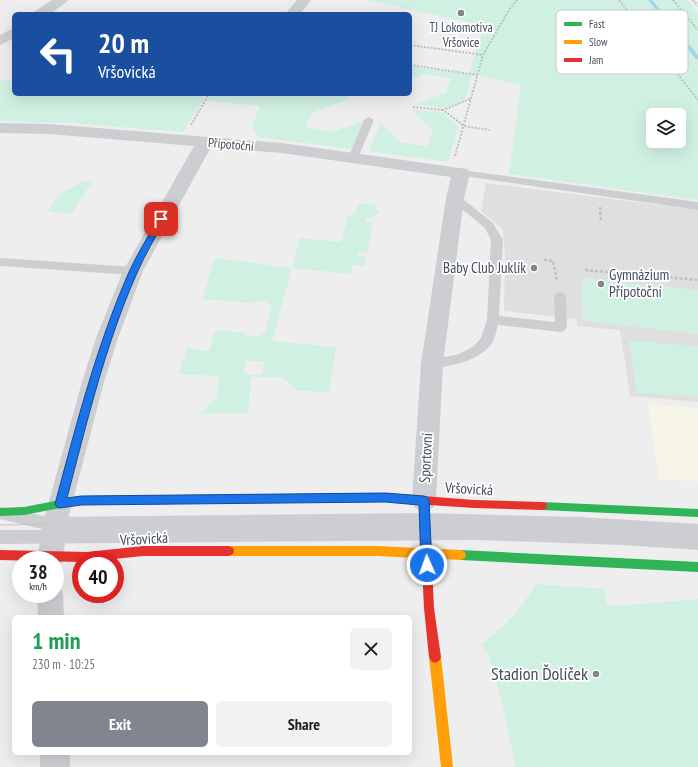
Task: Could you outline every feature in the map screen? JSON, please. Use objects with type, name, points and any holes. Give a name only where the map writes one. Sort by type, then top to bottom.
[{"type":"main road","name":"Vršovická","points":[[0,555],[49,539],[81,500],[385,498],[425,518],[698,513]]},
{"type":"main road","name":"Vršovická","points":[[0,513],[24,511],[49,539],[87,557],[143,552],[355,551],[426,553],[698,567]]},
{"type":"main road","name":"Sportovní","points":[[425,518],[429,608],[447,767]]},
{"type":"street","points":[[43,12],[62,0]]},
{"type":"street","points":[[294,12],[304,0]]},
{"type":"street","points":[[0,41],[12,33]]},
{"type":"street","name":"Přípotoční","points":[[0,128],[49,129],[282,148],[456,173]]},
{"type":"street","points":[[0,563],[49,539],[93,382],[107,338],[133,272],[205,142]]},
{"type":"street","name":"Sportovní","points":[[425,518],[432,364],[455,198],[456,173]]},
{"type":"street","points":[[50,603],[51,615]]},
{"type":"street","points":[[55,755],[55,767]]},
{"type":"lane","points":[[357,159],[372,120]]},
{"type":"lane","points":[[456,173],[698,206]]},
{"type":"lane","points":[[432,364],[462,358],[478,349],[487,340],[494,320],[497,240],[489,226],[455,198]]},
{"type":"lane","points":[[0,262],[133,272]]},
{"type":"lane","points":[[494,320],[561,327],[560,296]]},
{"type":"lane","points":[[0,513],[39,523],[49,539]]},
{"type":"lane","points":[[425,518],[549,534],[698,543]]},
{"type":"lane","points":[[0,537],[49,539],[425,518],[580,524],[698,531]]},
{"type":"path","points":[[456,173],[464,126],[483,55],[516,0]]},
{"type":"path","points":[[620,0],[628,10]]},
{"type":"path","points":[[673,0],[681,10]]},
{"type":"path","points":[[693,0],[698,6]]},
{"type":"path","points":[[688,18],[698,30]]},
{"type":"path","points":[[412,45],[483,55]]},
{"type":"path","points":[[412,65],[477,75]]},
{"type":"path","points":[[678,74],[698,100]]},
{"type":"path","points":[[181,140],[208,96]]},
{"type":"path","points":[[413,107],[443,110],[471,99]]},
{"type":"path","points":[[443,110],[464,126],[490,130]]},
{"type":"path","points":[[544,260],[553,261],[553,264]]},
{"type":"path","points":[[585,270],[698,280]]},
{"type":"shaded area","name":"Gymnázium Přípotoční","points":[[486,183],[698,210],[698,402],[630,396],[620,330],[577,326],[577,319],[504,311],[505,257],[503,230],[481,211]]},
{"type":"shaded area","points":[[648,404],[698,408],[698,481],[659,479]]},
{"type":"green space","points":[[366,0],[687,0],[698,13],[698,200],[509,174],[521,85],[469,73],[482,32],[486,26]]},
{"type":"green space","points":[[412,66],[472,75],[465,100],[443,108],[414,104],[446,93],[451,78],[425,74],[412,78]]},
{"type":"green space","points":[[0,80],[12,82],[12,96],[206,96],[183,132],[68,123],[0,121]]},
{"type":"green space","points":[[210,96],[349,96],[347,100],[313,112],[305,127],[332,132],[363,121],[352,149],[258,137],[252,126],[260,106],[208,101]]},
{"type":"green space","points":[[411,110],[442,112],[458,127],[448,162],[369,151],[380,123],[400,142],[428,147],[433,130]]},
{"type":"green space","points":[[85,181],[92,182],[71,214],[48,211],[60,194]]},
{"type":"green space","points":[[358,203],[376,205],[375,210],[379,211],[378,215],[375,214],[374,218],[366,218],[366,221],[373,222],[367,253],[358,252],[358,256],[366,257],[364,266],[352,265],[351,274],[292,268],[300,238],[341,242],[348,217],[355,212]]},
{"type":"green space","points":[[215,258],[292,268],[272,341],[336,347],[329,393],[296,390],[283,377],[251,377],[248,413],[200,414],[217,397],[219,376],[179,374],[187,348],[209,351],[215,330],[246,333],[245,336],[260,337],[261,334],[265,334],[272,305],[268,304],[268,302],[255,301],[254,303],[202,299]],"holes":[[[246,361],[264,362],[262,375],[244,374]]]},
{"type":"green space","points":[[582,278],[698,290],[698,334],[583,321]]},
{"type":"green space","points":[[629,341],[698,346],[698,397],[637,393]]},
{"type":"green space","name":"Stadion Ďolíček","points":[[536,584],[605,589],[607,605],[628,605],[698,599],[698,767],[516,767],[500,694],[488,654],[480,645],[498,631],[511,618]]},
{"type":"waterway","points":[[650,0],[658,10]]},
{"type":"waterway","points":[[688,46],[698,58]]},
{"type":"tram line","points":[[0,525],[49,524]]},
{"type":"traffic: fast","points":[[0,512],[24,511],[81,500],[218,499]]},
{"type":"traffic: fast","points":[[542,506],[698,513]]},
{"type":"traffic: fast","points":[[461,555],[698,567]]},
{"type":"traffic: slow","points":[[229,551],[377,551],[461,555]]},
{"type":"traffic: slow","points":[[435,657],[447,767]]},
{"type":"traffic: jam","points":[[218,499],[385,497],[474,504],[542,506]]},
{"type":"traffic: jam","points":[[424,500],[429,608],[435,657]]},
{"type":"traffic: jam","points":[[0,555],[87,557],[143,551],[229,551]]},
{"type":"place","name":"TJ Lokomotiva Vršovice","points":[[461,13]]},
{"type":"place","name":"Baby Club Juklík","points":[[534,268]]},
{"type":"place","name":"Gymnázium Přípotoční","points":[[601,284]]},
{"type":"place","name":"Stadion Ďolíček","points":[[596,674]]},
{"type":"route","points":[[161,219],[133,272],[107,338],[93,382],[60,504],[81,500],[385,498],[424,500],[427,565]]}]
